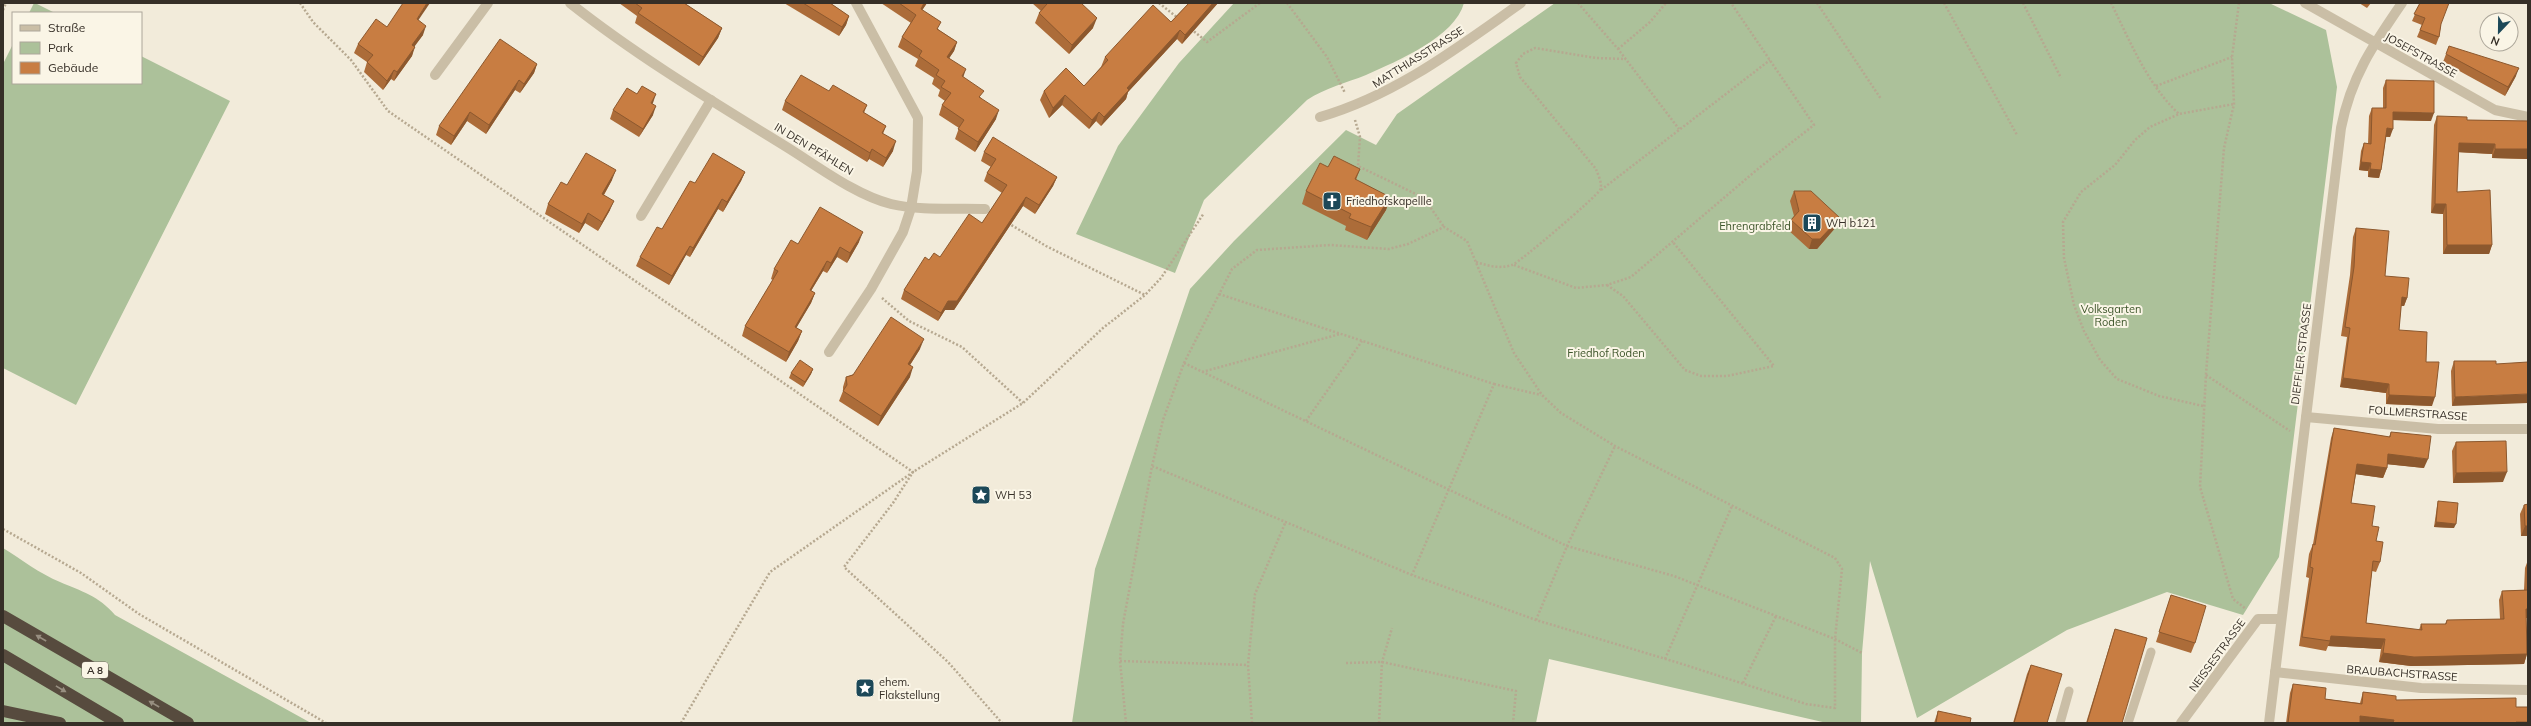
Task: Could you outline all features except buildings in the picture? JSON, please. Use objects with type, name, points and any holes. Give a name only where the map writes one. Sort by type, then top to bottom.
[{"type":"highway","name":"A 8","points":[[3,616],[188,723]]},
{"type":"highway","points":[[3,655],[118,723]]},
{"type":"highway","points":[[3,711],[60,723]]},
{"type":"street","points":[[435,75],[488,3]]},
{"type":"street","name":"IN DEN PFÄHLEN","points":[[570,3],[711,100],[830,174],[870,196],[911,208],[985,209]]},
{"type":"street","points":[[829,352],[871,289],[903,232],[911,208],[917,171],[918,118],[856,3]]},
{"type":"street","name":"MATTHIASSTRASSE","points":[[1320,118],[1352,108],[1378,96],[1435,63],[1522,3]]},
{"type":"street","name":"JOSEFSTRASSE","points":[[2305,3],[2495,110],[2528,117]]},
{"type":"street","name":"DIEFFLER STRASSE","points":[[2269,723],[2341,128],[2347,98],[2354,81],[2375,43],[2402,3]]},
{"type":"street","points":[[641,216],[711,100]]},
{"type":"street","name":"FOLLMERSTRASSE","points":[[2306,417],[2438,429],[2528,429]]},
{"type":"street","name":"NEISSESTRASSE","points":[[2181,723],[2258,618],[2281,619]]},
{"type":"street","name":"BRAUBACHSTRASSE","points":[[2275,672],[2421,688],[2528,690]]},
{"type":"lane","points":[[2128,723],[2151,652]]},
{"type":"lane","points":[[2060,723],[2070,691]]},
{"type":"path","points":[[3,10],[6,3]]},
{"type":"path","points":[[300,3],[313,22],[351,60],[388,111],[912,472]]},
{"type":"path","points":[[1160,3],[1183,23]]},
{"type":"path","points":[[1189,28],[1207,42],[1260,3]]},
{"type":"path","points":[[1152,466],[1412,575],[1536,620],[1743,683],[1806,704],[1835,708],[1835,639],[1842,569],[1835,558],[1615,446],[1561,413],[1542,395],[1514,353],[1466,241],[1444,227],[1424,198],[1358,166],[1360,136],[1352,108],[1327,57],[1287,3]]},
{"type":"path","points":[[1578,3],[1618,49],[1679,129]]},
{"type":"path","points":[[1618,49],[1650,22],[1666,3]]},
{"type":"path","points":[[1476,262],[1496,268],[1514,265],[1576,288],[1607,285],[1631,277],[1796,138],[1814,125],[1731,3]]},
{"type":"path","points":[[1817,3],[1882,99]]},
{"type":"path","points":[[1944,3],[2017,135]]},
{"type":"path","points":[[2023,3],[2062,78]]},
{"type":"path","points":[[2111,3],[2156,86],[2166,102],[2179,114]]},
{"type":"path","points":[[2233,599],[2200,487],[2206,374],[2224,148],[2234,104],[2232,57],[2239,3]]},
{"type":"path","points":[[1600,190],[1602,185],[1596,170],[1520,77],[1516,63],[1523,54],[1535,48],[1596,58],[1626,59]]},
{"type":"path","points":[[2156,86],[2232,57]]},
{"type":"path","points":[[1514,265],[1600,190],[1770,60]]},
{"type":"path","points":[[2204,406],[2159,396],[2117,378],[2100,360],[2084,331],[2074,305],[2064,258],[2063,222],[2081,192],[2115,165],[2135,140],[2150,127],[2179,114],[2234,104]]},
{"type":"path","points":[[985,209],[1046,246],[1145,295]]},
{"type":"path","points":[[681,723],[770,572],[912,472],[1023,403],[1103,328],[1145,295],[1181,249],[1204,213]]},
{"type":"path","points":[[1126,723],[1120,661],[1123,624],[1152,466],[1163,420],[1184,363],[1232,269],[1256,250],[1330,245],[1389,249],[1408,244],[1444,227]]},
{"type":"path","points":[[1607,285],[1623,296],[1685,370],[1701,376],[1727,376],[1774,366],[1672,241]]},
{"type":"path","points":[[871,289],[909,320],[962,347],[1023,403]]},
{"type":"path","points":[[1219,294],[1494,384],[1542,395]]},
{"type":"path","points":[[1201,372],[1340,334]]},
{"type":"path","points":[[1306,422],[1362,341]]},
{"type":"path","points":[[1184,363],[1567,546],[1674,576],[1835,639],[1862,653]]},
{"type":"path","points":[[2206,374],[2303,439]]},
{"type":"path","points":[[1412,575],[1494,384]]},
{"type":"path","points":[[1536,620],[1567,546],[1615,446]]},
{"type":"path","points":[[912,472],[894,503],[844,567],[948,662],[1002,723]]},
{"type":"path","points":[[1665,659],[1732,506]]},
{"type":"path","points":[[1252,723],[1248,665],[1255,594],[1286,521]]},
{"type":"path","points":[[3,529],[81,573],[138,614],[326,723]]},
{"type":"path","points":[[1743,683],[1776,616]]},
{"type":"path","points":[[1379,723],[1382,662],[1392,628]]},
{"type":"path","points":[[1120,661],[1248,665]]},
{"type":"path","points":[[1346,663],[1382,662],[1516,691],[1513,723]]},
{"type":"green space","points":[[35,3],[53,12],[30,12]]},
{"type":"green space","points":[[1234,3],[1464,3],[1458,15],[1449,27],[1423,46],[1379,69],[1328,89],[1307,100],[1204,200],[1175,273],[1076,234],[1118,146],[1179,63]]},
{"type":"green space","name":"Friedhof Roden","points":[[1555,3],[2269,3],[2326,30],[2337,87],[2279,557],[2243,615],[2167,592],[2067,630],[1917,718],[1870,561],[1862,653],[1861,723],[1827,723],[1549,659],[1536,723],[1072,723],[1095,569],[1190,289],[1234,241],[1346,130],[1376,145],[1397,114]]},
{"type":"green space","points":[[12,46],[12,84],[142,84],[142,57],[230,101],[76,405],[3,368],[3,64]]},
{"type":"green space","points":[[3,548],[45,575],[82,591],[103,603],[115,615],[311,723],[3,723]]},
{"type":"place","name":"Friedhofskapellle","points":[[1332,201]]},
{"type":"place","name":"WH b121","points":[[1812,223]]},
{"type":"place","name":"WH 53","points":[[981,495]]},
{"type":"place","name":"ehem. Flakstellung","points":[[865,688]]},
{"type":"park label","name":"Ehrengrabfeld","points":[[1755,226]]},
{"type":"park label","name":"Volksgarten Roden","points":[[2111,315]]}]
